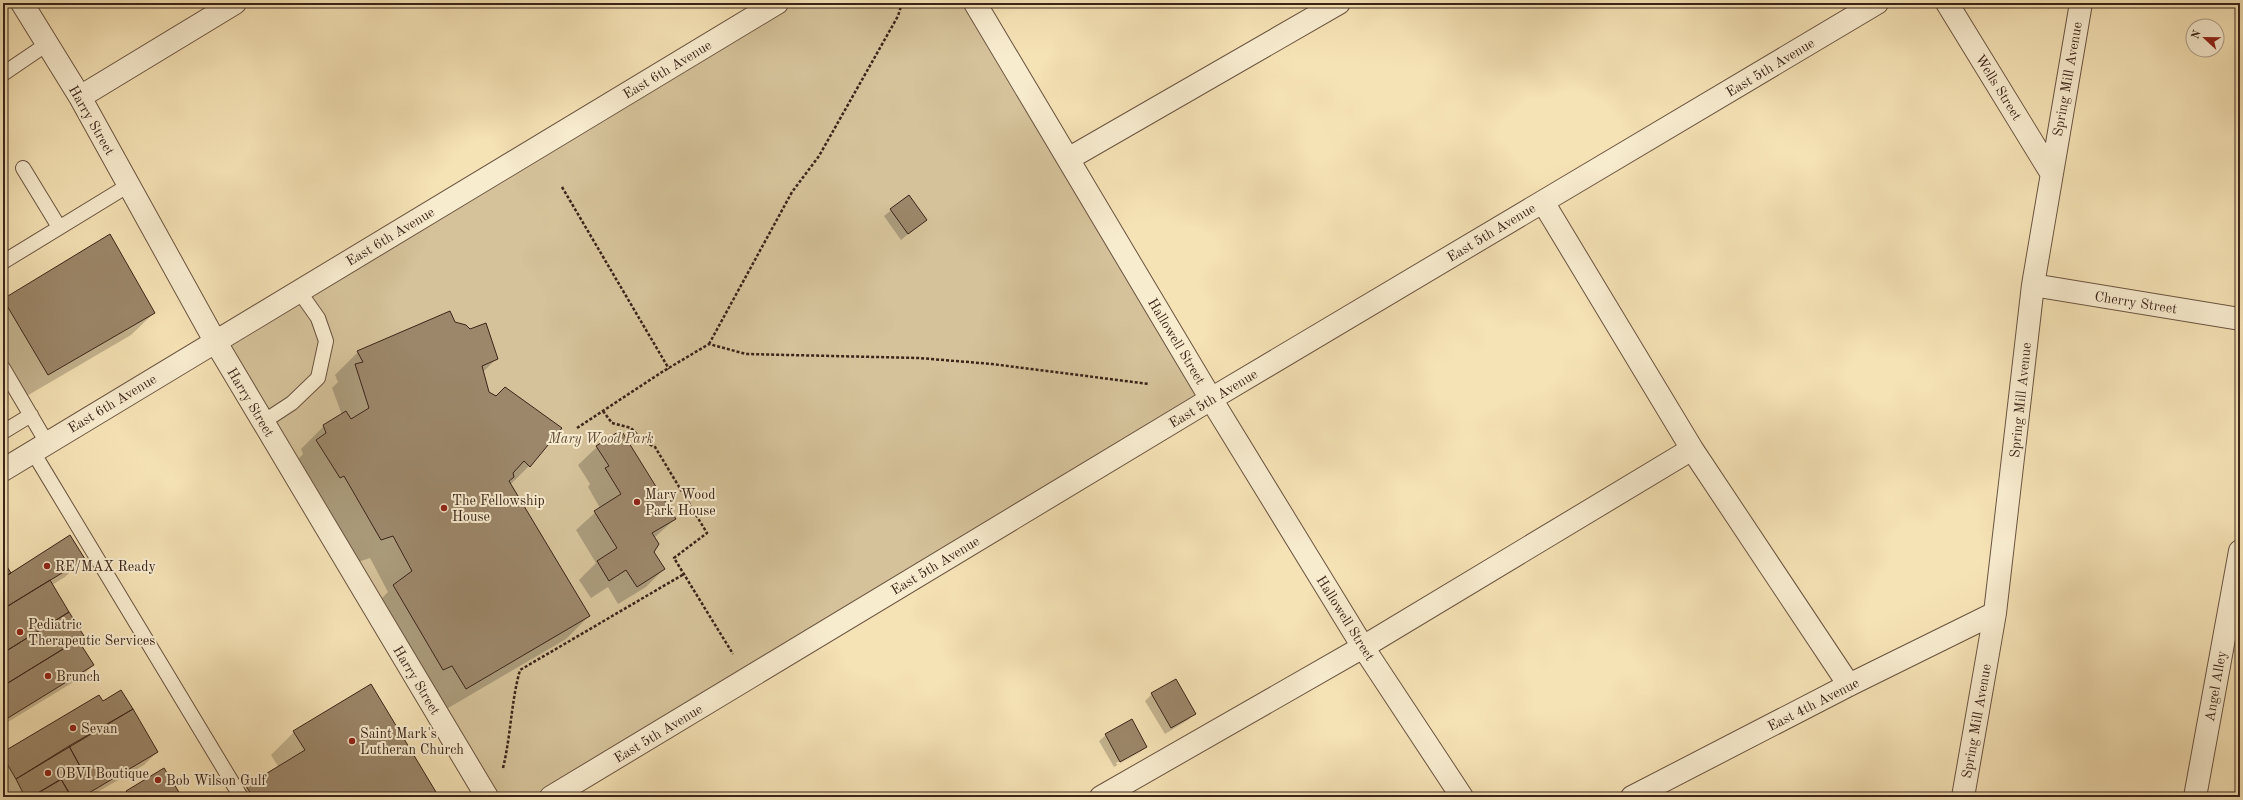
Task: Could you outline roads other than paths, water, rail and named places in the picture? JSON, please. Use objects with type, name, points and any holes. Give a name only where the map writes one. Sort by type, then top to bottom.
[{"type":"street","name":"Harry Street","points":[[22,3],[80,97],[215,341],[487,797]]},
{"type":"street","points":[[80,97],[235,3]]},
{"type":"street","name":"East 6th Avenue","points":[[3,470],[777,3]]},
{"type":"street","name":"Hallowell Street","points":[[975,3],[1211,399],[1363,647],[1462,797]]},
{"type":"street","points":[[1068,159],[1340,3]]},
{"type":"street","name":"East 5th Avenue","points":[[551,797],[1211,399],[1877,3]]},
{"type":"street","name":"Wells Street","points":[[1947,3],[2050,171]]},
{"type":"street","name":"Spring Mill Avenue","points":[[1962,797],[1995,613],[2033,285],[2050,171],[2080,3]]},
{"type":"street","points":[[1543,202],[1692,449],[1849,685]]},
{"type":"street","name":"Cherry Street","points":[[2033,285],[2240,319]]},
{"type":"street","points":[[1101,797],[1363,647],[1692,449]]},
{"type":"street","name":"Angel Alley","points":[[2195,797],[2240,551]]},
{"type":"street","name":"East 4th Avenue","points":[[1632,797],[1849,685],[1995,613]]},
{"type":"lane","points":[[3,74],[47,44]]},
{"type":"lane","points":[[23,168],[59,227]]},
{"type":"lane","points":[[3,262],[129,185]]},
{"type":"lane","points":[[263,422],[292,403],[318,378],[326,341],[318,318],[299,291]]},
{"type":"lane","points":[[3,368],[31,415],[40,448],[241,797]]},
{"type":"lane","points":[[3,432],[31,415]]},
{"type":"place","name":"Mary Wood Park House","points":[[637,502]]},
{"type":"place","name":"The Fellowship House","points":[[444,508]]},
{"type":"place","name":"RE/MAX Ready","points":[[47,566]]},
{"type":"place","name":"Pediatric Therapeutic Services","points":[[20,632]]},
{"type":"place","name":"Brunch","points":[[48,676]]},
{"type":"place","name":"Sevan","points":[[73,728]]},
{"type":"place","name":"Saint Mark's Lutheran Church","points":[[352,741]]},
{"type":"place","name":"OBVI Boutique","points":[[48,773]]},
{"type":"place","name":"Bob Wilson Gulf","points":[[158,780]]},
{"type":"park label","name":"Mary Wood Park","points":[[601,438]]}]
